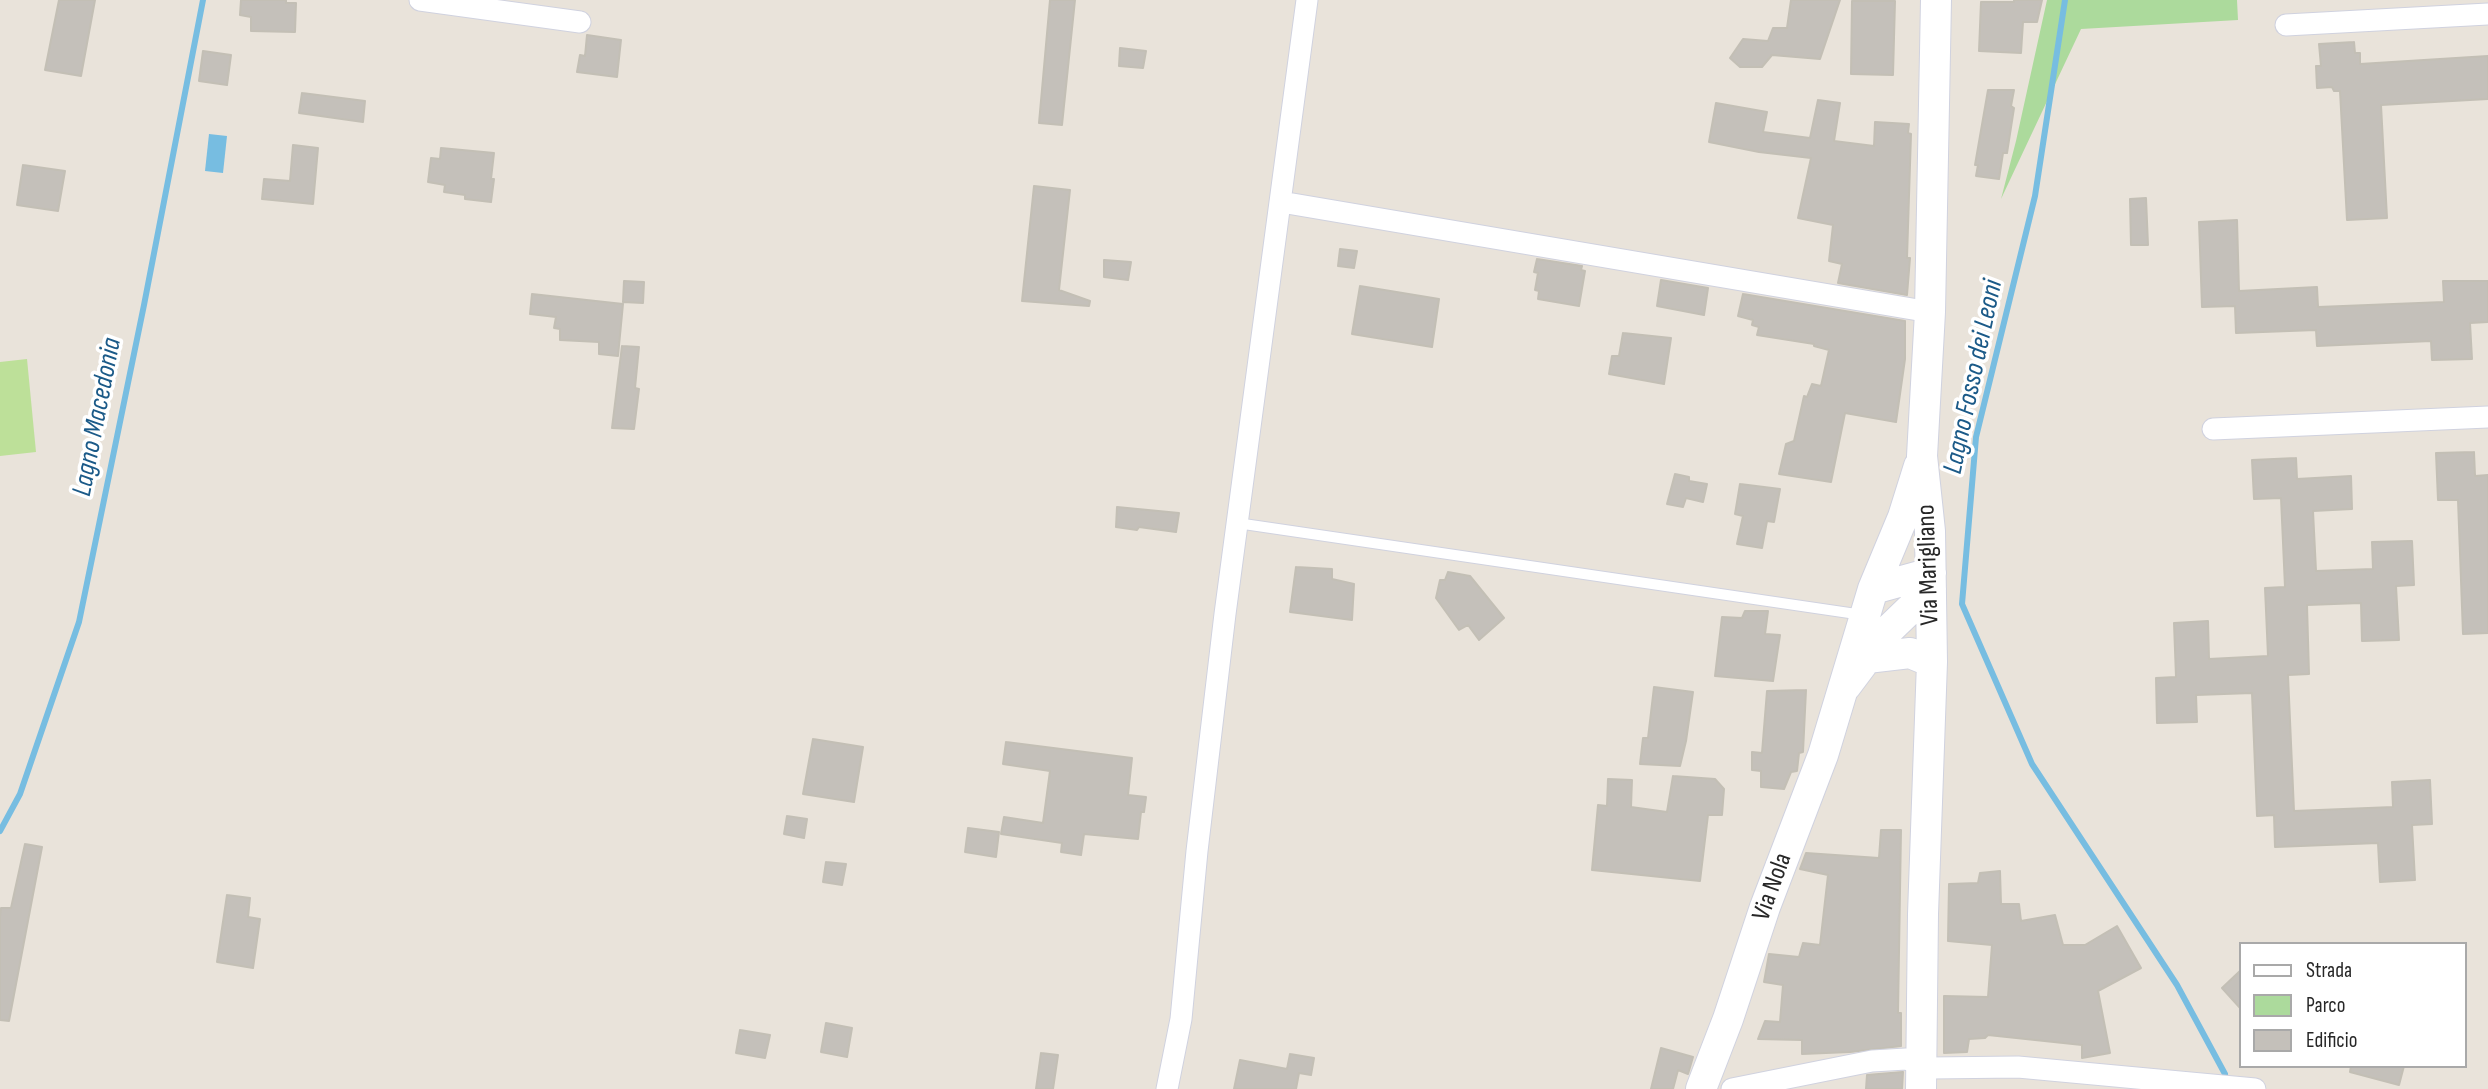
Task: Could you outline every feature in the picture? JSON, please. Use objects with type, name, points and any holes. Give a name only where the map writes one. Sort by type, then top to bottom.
[{"type":"street","points":[[420,0],[580,22]]},
{"type":"street","points":[[1167,1089],[1181,1019],[1197,850],[1237,523],[1307,0]]},
{"type":"street","name":"Via Marigliano","points":[[1921,1077],[1923,914],[1932,662],[1930,531],[1922,456],[1930,312],[1936,0]]},
{"type":"street","points":[[2286,25],[2488,14]]},
{"type":"street","points":[[1281,202],[1930,312]]},
{"type":"street","points":[[2213,429],[2488,418]]},
{"type":"street","name":"Via Nola","points":[[1701,1089],[1728,1019],[1765,906],[1824,755],[1869,602],[1903,517],[1922,456]]},
{"type":"street","points":[[1869,602],[1931,581]]},
{"type":"street","name":"Via Nola","points":[[1846,686],[1867,658],[1875,642],[1931,581]]},
{"type":"street","points":[[1867,658],[1910,653],[1932,662]]},
{"type":"street","points":[[1732,1089],[1872,1061],[1906,1059],[1921,1077],[2018,1067],[2255,1089]]},
{"type":"lane","points":[[1237,523],[1869,602]]},
{"type":"green space","points":[[2047,0],[2237,0],[2238,20],[2081,29],[2001,199],[2016,141]]},
{"type":"green space","points":[[27,359],[36,452],[0,456],[0,362]]},
{"type":"water","points":[[209,134],[227,136],[223,173],[205,171]]},
{"type":"building","points":[[59,0],[95,0],[81,76],[45,70]]},
{"type":"building","points":[[241,0],[286,0],[286,3],[296,3],[295,32],[251,31],[251,17],[240,15]]},
{"type":"building","points":[[1050,0],[1075,0],[1062,125],[1039,123]]},
{"type":"building","points":[[1791,0],[1840,0],[1820,59],[1772,55],[1762,67],[1740,67],[1730,58],[1743,39],[1768,41],[1773,28],[1787,28]]},
{"type":"building","points":[[2042,0],[2037,22],[2023,22],[2021,53],[1979,51],[1981,2]]},
{"type":"building","points":[[1852,1],[1895,1],[1893,75],[1851,74]]},
{"type":"building","points":[[587,35],[621,40],[617,77],[577,72],[580,55],[585,56]]},
{"type":"building","points":[[2354,42],[2355,53],[2360,53],[2360,64],[2488,56],[2488,99],[2381,105],[2387,218],[2347,220],[2340,91],[2334,91],[2332,87],[2317,88],[2316,66],[2321,66],[2319,44]]},
{"type":"building","points":[[1120,48],[1146,51],[1143,68],[1119,66]]},
{"type":"building","points":[[203,51],[231,55],[227,85],[199,81]]},
{"type":"building","points":[[1988,90],[2014,90],[2007,153],[2003,153],[1999,179],[1976,176],[1978,165],[1975,165]]},
{"type":"building","points":[[302,93],[365,101],[363,122],[299,113]]},
{"type":"building","points":[[1818,100],[1840,103],[1834,141],[1874,146],[1875,122],[1909,124],[1908,133],[1911,134],[1907,258],[1910,258],[1907,295],[1838,283],[1842,264],[1829,261],[1833,225],[1798,218],[1811,158],[1759,152],[1709,142],[1716,103],[1767,112],[1763,132],[1810,138]]},
{"type":"building","points":[[293,145],[318,148],[313,204],[262,199],[264,179],[290,181]]},
{"type":"building","points":[[441,148],[494,153],[491,202],[465,199],[465,195],[444,192],[445,185],[428,182],[431,158],[440,159]]},
{"type":"building","points":[[23,165],[65,171],[58,211],[17,205]]},
{"type":"building","points":[[1034,186],[1070,190],[1059,290],[1090,301],[1089,306],[1022,301]]},
{"type":"building","points":[[2146,198],[2148,245],[2131,245],[2130,199]]},
{"type":"building","points":[[2237,220],[2239,291],[2317,287],[2318,307],[2444,302],[2443,281],[2488,281],[2488,322],[2470,323],[2472,359],[2432,360],[2431,341],[2317,346],[2316,330],[2236,333],[2235,306],[2202,307],[2199,222]]},
{"type":"building","points":[[1340,249],[1357,251],[1354,268],[1338,266]]},
{"type":"building","points":[[1537,259],[1582,266],[1581,270],[1585,271],[1579,306],[1538,299],[1539,291],[1535,290],[1538,273],[1534,272]]},
{"type":"building","points":[[1104,260],[1131,262],[1128,280],[1104,277]]},
{"type":"building","points":[[1661,280],[1708,288],[1704,315],[1657,306]]},
{"type":"building","points":[[624,281],[644,282],[643,303],[623,302]]},
{"type":"building","points":[[1360,286],[1439,299],[1432,347],[1352,334]]},
{"type":"building","points":[[532,294],[623,304],[618,356],[599,354],[599,342],[560,340],[560,329],[554,328],[556,317],[530,314]]},
{"type":"building","points":[[1743,294],[1905,321],[1905,359],[1896,422],[1845,413],[1831,482],[1779,474],[1786,444],[1794,441],[1804,396],[1807,397],[1812,384],[1821,386],[1829,350],[1814,344],[1757,335],[1759,327],[1752,325],[1753,320],[1738,316]]},
{"type":"building","points":[[1623,333],[1671,338],[1664,384],[1609,374],[1612,356],[1619,356]]},
{"type":"building","points":[[622,346],[639,347],[635,388],[639,389],[634,429],[612,428]]},
{"type":"building","points":[[2474,452],[2475,476],[2488,475],[2488,633],[2463,634],[2458,500],[2438,500],[2436,453]]},
{"type":"building","points":[[2296,458],[2297,479],[2351,476],[2352,509],[2313,511],[2316,571],[2373,569],[2372,542],[2412,541],[2414,585],[2396,586],[2399,640],[2362,641],[2361,603],[2307,605],[2309,674],[2288,675],[2294,811],[2393,807],[2392,782],[2430,780],[2432,824],[2412,825],[2415,880],[2380,882],[2378,843],[2275,847],[2274,815],[2257,816],[2252,693],[2196,695],[2197,722],[2157,723],[2156,678],[2176,677],[2174,623],[2208,621],[2209,659],[2268,656],[2265,588],[2285,587],[2281,498],[2254,499],[2252,460]]},
{"type":"building","points":[[1675,474],[1689,477],[1689,481],[1707,484],[1703,502],[1686,498],[1683,507],[1667,504]]},
{"type":"building","points":[[1740,484],[1780,489],[1774,522],[1767,521],[1762,548],[1737,544],[1743,516],[1735,514]]},
{"type":"building","points":[[1117,507],[1179,513],[1176,532],[1116,527]]},
{"type":"building","points":[[1296,567],[1332,569],[1332,579],[1354,584],[1352,620],[1290,612]]},
{"type":"building","points":[[1448,572],[1470,576],[1504,618],[1479,640],[1468,625],[1459,630],[1436,598],[1440,580],[1445,580]]},
{"type":"building","points":[[1745,611],[1768,611],[1765,634],[1780,635],[1773,681],[1715,676],[1722,617],[1742,618]]},
{"type":"building","points":[[1654,687],[1693,692],[1680,766],[1640,764],[1643,738],[1648,738]]},
{"type":"building","points":[[1806,690],[1803,752],[1799,753],[1797,771],[1791,772],[1784,789],[1761,787],[1761,771],[1752,770],[1752,752],[1762,753],[1767,691]]},
{"type":"building","points":[[813,739],[863,747],[854,802],[803,794]]},
{"type":"building","points":[[1006,742],[1132,758],[1128,795],[1146,797],[1144,812],[1141,812],[1138,839],[1084,834],[1081,855],[1061,852],[1062,843],[1001,834],[1004,817],[1043,823],[1050,771],[1003,764]]},
{"type":"building","points":[[1673,776],[1715,779],[1724,789],[1722,815],[1708,815],[1700,881],[1592,870],[1598,805],[1607,806],[1608,779],[1632,780],[1631,807],[1667,812]]},
{"type":"building","points":[[787,816],[807,819],[804,838],[784,834]]},
{"type":"building","points":[[968,828],[999,832],[996,857],[965,852]]},
{"type":"building","points":[[1881,830],[1901,830],[1898,1013],[1901,1013],[1901,1046],[1802,1054],[1802,1040],[1758,1039],[1765,1021],[1780,1022],[1783,985],[1764,982],[1769,954],[1799,957],[1803,943],[1820,945],[1828,875],[1800,869],[1806,853],[1879,858]]},
{"type":"building","points":[[25,844],[42,847],[9,1021],[0,1020],[1,908],[11,908]]},
{"type":"building","points":[[826,862],[846,864],[842,885],[823,882]]},
{"type":"building","points":[[2000,871],[2001,904],[2019,904],[2021,921],[2055,915],[2063,945],[2085,945],[2117,926],[2141,968],[2098,991],[2110,1053],[2082,1058],[2082,1045],[1988,1035],[1985,1038],[1969,1039],[1967,1052],[1944,1053],[1944,996],[1988,997],[1992,945],[1948,941],[1949,884],[1978,883],[1980,873]]},
{"type":"building","points":[[227,895],[250,898],[248,917],[260,919],[253,968],[217,962]]},
{"type":"building","points":[[2240,971],[2240,1008],[2222,988]]},
{"type":"building","points":[[826,1023],[852,1028],[847,1057],[821,1052]]},
{"type":"building","points":[[740,1030],[770,1035],[765,1058],[736,1053]]},
{"type":"building","points":[[1661,1048],[1693,1057],[1688,1074],[1678,1070],[1673,1089],[1651,1089]]},
{"type":"building","points":[[1041,1053],[1058,1055],[1053,1089],[1036,1089]]},
{"type":"building","points":[[1290,1054],[1314,1058],[1311,1075],[1299,1073],[1296,1089],[1234,1089],[1240,1060],[1287,1069]]},
{"type":"building","points":[[2351,1068],[2403,1068],[2399,1085],[2350,1072]]},
{"type":"building","points":[[1903,1072],[1902,1089],[1866,1089],[1867,1075]]},
{"type":"waterway","name":"Lagno Macedonia","points":[[0,831],[20,794],[79,622],[203,0]]},
{"type":"waterway","name":"Lagno Fosso dei Leoni","points":[[2065,0],[2035,196],[1976,437],[1962,604],[2032,764],[2177,985],[2225,1074]]}]
